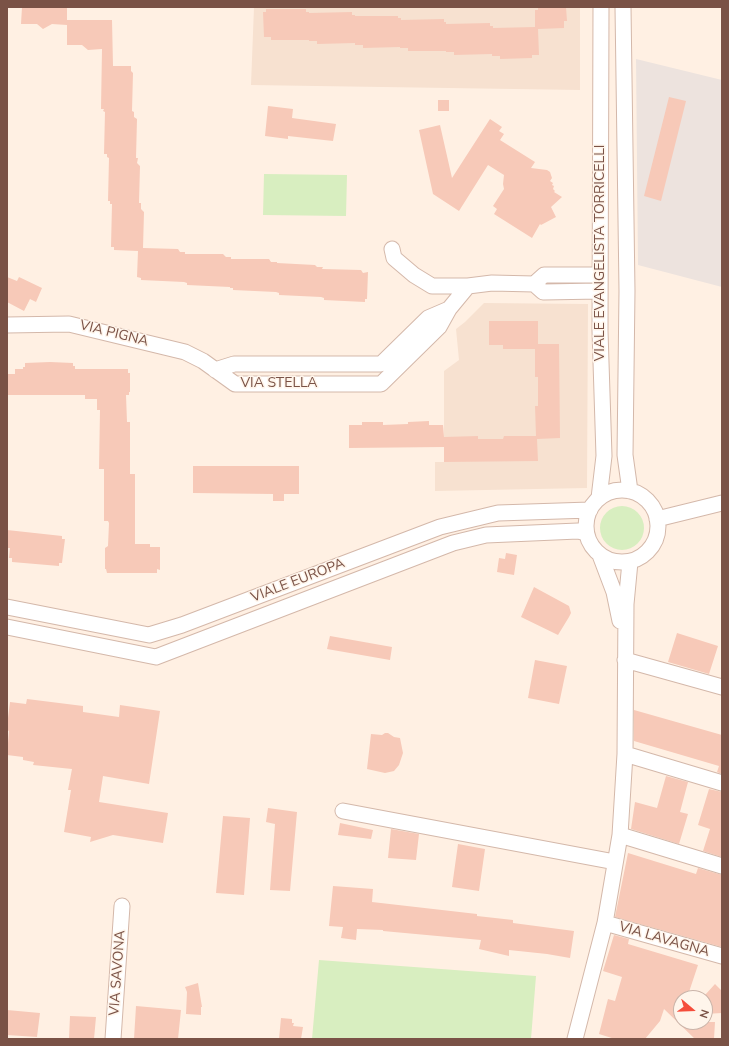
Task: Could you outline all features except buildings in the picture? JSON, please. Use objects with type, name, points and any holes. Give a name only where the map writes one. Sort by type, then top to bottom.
[{"type":"street","name":"VIALE EVANGELISTA TORRICELLI","points":[[599,498],[604,456],[600,331],[601,7]]},
{"type":"street","name":"VIALE EVANGELISTA TORRICELLI","points":[[623,7],[627,291],[625,455],[630,491]]},
{"type":"street","points":[[392,249],[394,258],[414,275],[432,286],[468,286],[492,283],[534,284],[543,292],[600,291]]},
{"type":"street","points":[[534,284],[544,275],[600,275]]},
{"type":"street","name":"VIA STELLA","points":[[215,370],[235,384],[381,384],[439,327],[450,309],[468,286]]},
{"type":"street","name":"VIA PIGNA","points":[[7,325],[70,324],[185,352],[203,361],[215,370]]},
{"type":"street","points":[[600,556],[609,561],[620,563],[630,562],[642,557],[650,549],[656,538],[658,526],[657,519],[656,514],[650,504],[641,495],[630,491],[619,490],[608,492],[599,498],[592,506],[585,524],[586,533],[591,545],[600,556],[614,592],[625,654]]},
{"type":"street","points":[[657,519],[722,503]]},
{"type":"street","name":"VIALE EUROPA","points":[[7,607],[149,635],[182,625],[440,527],[498,513],[590,510]]},
{"type":"street","name":"VIALE EUROPA","points":[[7,627],[156,657],[453,543],[486,535],[569,531],[586,533]]},
{"type":"street","points":[[575,1039],[605,923],[620,835],[625,754],[626,597],[630,562]]},
{"type":"street","points":[[625,654],[722,687]]},
{"type":"street","points":[[625,754],[722,783]]},
{"type":"street","points":[[343,811],[615,862]]},
{"type":"street","points":[[620,835],[722,866]]},
{"type":"street","name":"VIA SAVONA","points":[[113,1039],[122,906]]},
{"type":"street","name":"VIA LAVAGNA","points":[[605,923],[722,956]]},
{"type":"shaded area","points":[[254,7],[580,7],[580,90],[251,85]]},
{"type":"shaded area","points":[[636,59],[722,80],[722,287],[638,265]]},
{"type":"shaded area","points":[[484,303],[588,304],[587,488],[435,491],[435,462],[444,462],[444,371],[459,360],[456,329]]},
{"type":"green space","points":[[264,174],[347,175],[346,216],[263,215]]},
{"type":"green space","points":[[618,506],[626,506],[631,507],[638,512],[643,519],[643,537],[638,544],[631,549],[618,550],[610,547],[603,540],[600,532],[600,524],[603,516],[610,509]]},
{"type":"green space","points":[[319,960],[536,976],[531,1039],[312,1039]]}]
